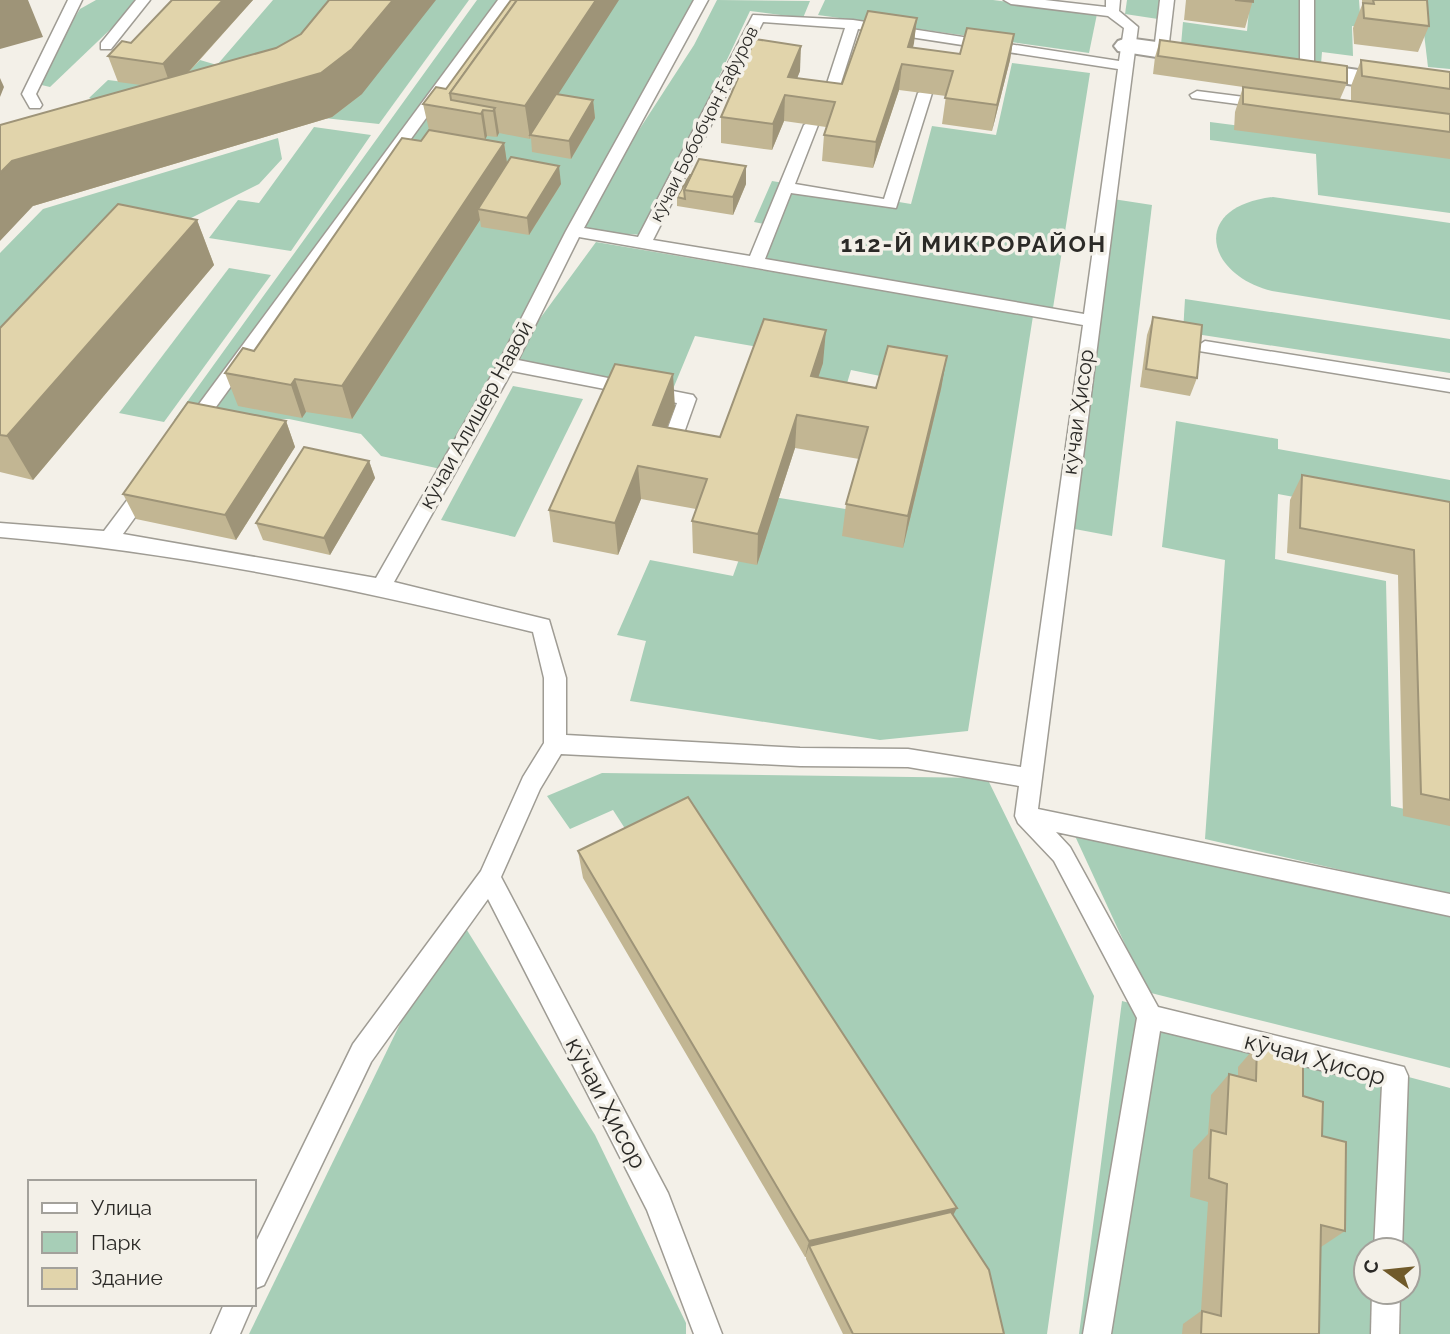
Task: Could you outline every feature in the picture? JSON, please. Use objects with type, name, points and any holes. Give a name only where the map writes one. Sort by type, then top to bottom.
[{"type":"street","points":[[1126,56],[1161,51],[1227,60]]},
{"type":"street","points":[[1267,66],[1450,91]]},
{"type":"lane","points":[[35,105],[29,94],[39,65],[61,31],[75,0]]},
{"type":"lane","points":[[106,47],[143,0]]},
{"type":"lane","points":[[183,438],[505,0]]},
{"type":"lane","name":"кӯчаи Алишер Навоӣ","points":[[381,587],[507,364],[574,231],[701,0]]},
{"type":"lane","points":[[1011,0],[1113,6],[1131,27],[1126,56]]},
{"type":"lane","points":[[1161,51],[1167,0]]},
{"type":"lane","points":[[1307,0],[1307,71]]},
{"type":"lane","name":"кӯчаи Бобобҷон Ғафуров","points":[[645,242],[758,18],[853,24],[967,44],[1126,56]]},
{"type":"lane","points":[[826,108],[853,24]]},
{"type":"lane","name":"кӯчаи Ҳисор","points":[[1026,816],[1126,56]]},
{"type":"lane","points":[[785,187],[890,205],[925,93]]},
{"type":"lane","points":[[1197,95],[1290,107]]},
{"type":"lane","points":[[756,261],[811,125]]},
{"type":"lane","name":"кӯчаи Бобобҷон Ғафуров","points":[[574,231],[1090,321]]},
{"type":"lane","points":[[1205,347],[1450,386]]},
{"type":"lane","points":[[507,364],[687,399],[671,444]]},
{"type":"lane","points":[[109,539],[159,472]]},
{"type":"lane","points":[[0,530],[109,539],[381,587],[542,626],[555,678],[555,744],[531,784],[489,878],[362,1053],[256,1271]]},
{"type":"lane","points":[[555,744],[800,757],[908,758],[1029,778]]},
{"type":"lane","points":[[1026,816],[1450,905]]},
{"type":"lane","points":[[1026,816],[1062,854],[1150,1017],[1097,1334]]},
{"type":"lane","name":"кӯчаи Ҳисор","points":[[489,878],[658,1203],[708,1334]]},
{"type":"lane","name":"кӯчаи Ҳисор","points":[[1150,1017],[1395,1076],[1389,1236]]},
{"type":"lane","points":[[225,1334],[238,1306]]},
{"type":"lane","points":[[1385,1334],[1386,1306]]},
{"type":"green space","points":[[96,0],[141,0],[50,87],[33,83],[80,9]]},
{"type":"green space","points":[[273,0],[343,0],[279,77],[136,117],[89,98],[108,80],[173,88],[200,60],[217,65]]},
{"type":"green space","points":[[395,0],[469,0],[379,124],[315,117]]},
{"type":"green space","points":[[477,0],[695,0],[602,187],[694,45],[717,0],[810,1],[803,18],[750,11],[644,235],[578,231],[514,354],[596,242],[1033,316],[968,731],[880,740],[630,701],[646,641],[617,635],[650,560],[733,576],[762,495],[893,517],[924,385],[851,370],[839,410],[800,403],[815,357],[695,336],[673,389],[508,364],[450,471],[381,456],[361,434],[289,419],[174,420]]},
{"type":"green space","points":[[825,0],[993,0],[1097,14],[1089,53],[818,15]]},
{"type":"green space","points":[[1127,0],[1161,0],[1158,19],[1125,14]]},
{"type":"green space","points":[[1250,0],[1359,0],[1361,27],[1352,26],[1353,56],[1322,52],[1321,64],[1181,45],[1183,22],[1247,31]]},
{"type":"green space","points":[[1420,0],[1450,0],[1450,69],[1428,67]]},
{"type":"green space","points":[[1012,63],[1090,73],[1053,308],[760,263],[773,226],[754,222],[772,181],[911,204],[932,126],[996,135]]},
{"type":"green space","points":[[1210,122],[1450,153],[1450,213],[1318,195],[1316,154],[1210,140]]},
{"type":"green space","points":[[314,127],[371,135],[291,251],[209,238],[238,200],[259,203]]},
{"type":"green space","points":[[278,138],[282,159],[259,184],[189,219],[0,334],[0,253],[43,209]]},
{"type":"green space","points":[[1273,197],[1450,223],[1450,320],[1272,291],[1250,283],[1232,271],[1221,257],[1216,242],[1218,227],[1228,214],[1246,203]]},
{"type":"green space","points":[[1113,199],[1152,205],[1112,536],[1064,527]]},
{"type":"green space","points":[[229,268],[271,275],[164,422],[119,413]]},
{"type":"green space","points":[[1185,299],[1450,339],[1450,373],[1183,332]]},
{"type":"green space","points":[[513,386],[583,399],[515,537],[441,520]]},
{"type":"green space","points":[[1176,421],[1278,439],[1278,449],[1450,480],[1450,526],[1278,494],[1275,559],[1386,581],[1391,806],[1450,819],[1450,895],[1205,839],[1225,560],[1162,547]]},
{"type":"green space","points":[[602,773],[987,778],[1094,996],[1047,1334],[922,1334],[880,1224],[613,810],[570,829],[547,796]]},
{"type":"green space","points":[[1075,836],[1450,912],[1450,1068],[1147,992]]},
{"type":"green space","points":[[455,911],[595,1135],[686,1323],[686,1334],[249,1334]]},
{"type":"green space","points":[[1122,1001],[1450,1088],[1450,1334],[1079,1334]]},
{"type":"building","points":[[172,0],[223,0],[163,64],[108,56],[122,41],[131,43]]},
{"type":"building","points":[[329,0],[393,0],[352,49],[321,73],[12,161],[0,173],[0,125],[276,48],[301,34]]},
{"type":"building","points":[[511,0],[517,0],[450,93],[451,100],[495,108],[493,111],[483,110],[481,114],[423,104],[436,87],[446,89]]},
{"type":"building","points":[[517,0],[596,0],[525,106],[450,93]]},
{"type":"building","points":[[1373,0],[1427,0],[1429,26],[1364,18],[1363,3],[1374,4]]},
{"type":"building","points":[[868,11],[917,18],[908,47],[960,54],[967,28],[1014,34],[997,105],[945,98],[953,71],[902,64],[876,142],[824,135],[835,102],[785,95],[773,124],[721,117],[755,39],[801,46],[788,77],[842,84]]},
{"type":"building","points":[[1160,40],[1347,66],[1347,83],[1158,56]]},
{"type":"building","points":[[1361,60],[1450,72],[1450,89],[1362,76]]},
{"type":"building","points":[[1243,87],[1450,114],[1450,132],[1243,104]]},
{"type":"building","points":[[556,94],[593,100],[569,141],[530,135]]},
{"type":"building","points":[[429,130],[504,143],[342,386],[295,379],[291,385],[225,373],[243,348],[254,351],[402,138],[421,141]]},
{"type":"building","points":[[511,157],[559,166],[527,218],[478,209]]},
{"type":"building","points":[[699,159],[746,166],[733,197],[684,190]]},
{"type":"building","points":[[690,175],[684,190],[685,199],[677,197]]},
{"type":"building","points":[[118,204],[197,220],[7,436],[0,435],[0,328]]},
{"type":"building","points":[[1153,317],[1202,325],[1197,378],[1146,369]]},
{"type":"building","points":[[764,319],[826,330],[811,376],[876,388],[888,346],[947,356],[908,516],[846,504],[868,427],[797,415],[758,534],[692,521],[707,479],[638,466],[615,523],[549,510],[615,364],[673,374],[653,425],[720,437]]},
{"type":"building","points":[[188,402],[286,421],[225,515],[123,494]]},
{"type":"building","points":[[304,447],[369,461],[324,538],[256,523]]},
{"type":"building","points":[[1302,475],[1450,502],[1450,800],[1421,794],[1414,550],[1300,528]]},
{"type":"building","points":[[688,797],[957,1208],[809,1241],[578,851]]},
{"type":"building","points":[[1257,1045],[1303,1057],[1303,1096],[1323,1102],[1322,1136],[1346,1142],[1345,1231],[1321,1225],[1319,1334],[1201,1334],[1202,1311],[1221,1316],[1227,1184],[1209,1178],[1211,1130],[1226,1134],[1229,1074],[1256,1081]]},
{"type":"building","points":[[951,1212],[989,1270],[1004,1334],[853,1334],[809,1246]]},
{"type":"district","name":"112-Й МИКРОРАЙОН","points":[[974,244]]}]
